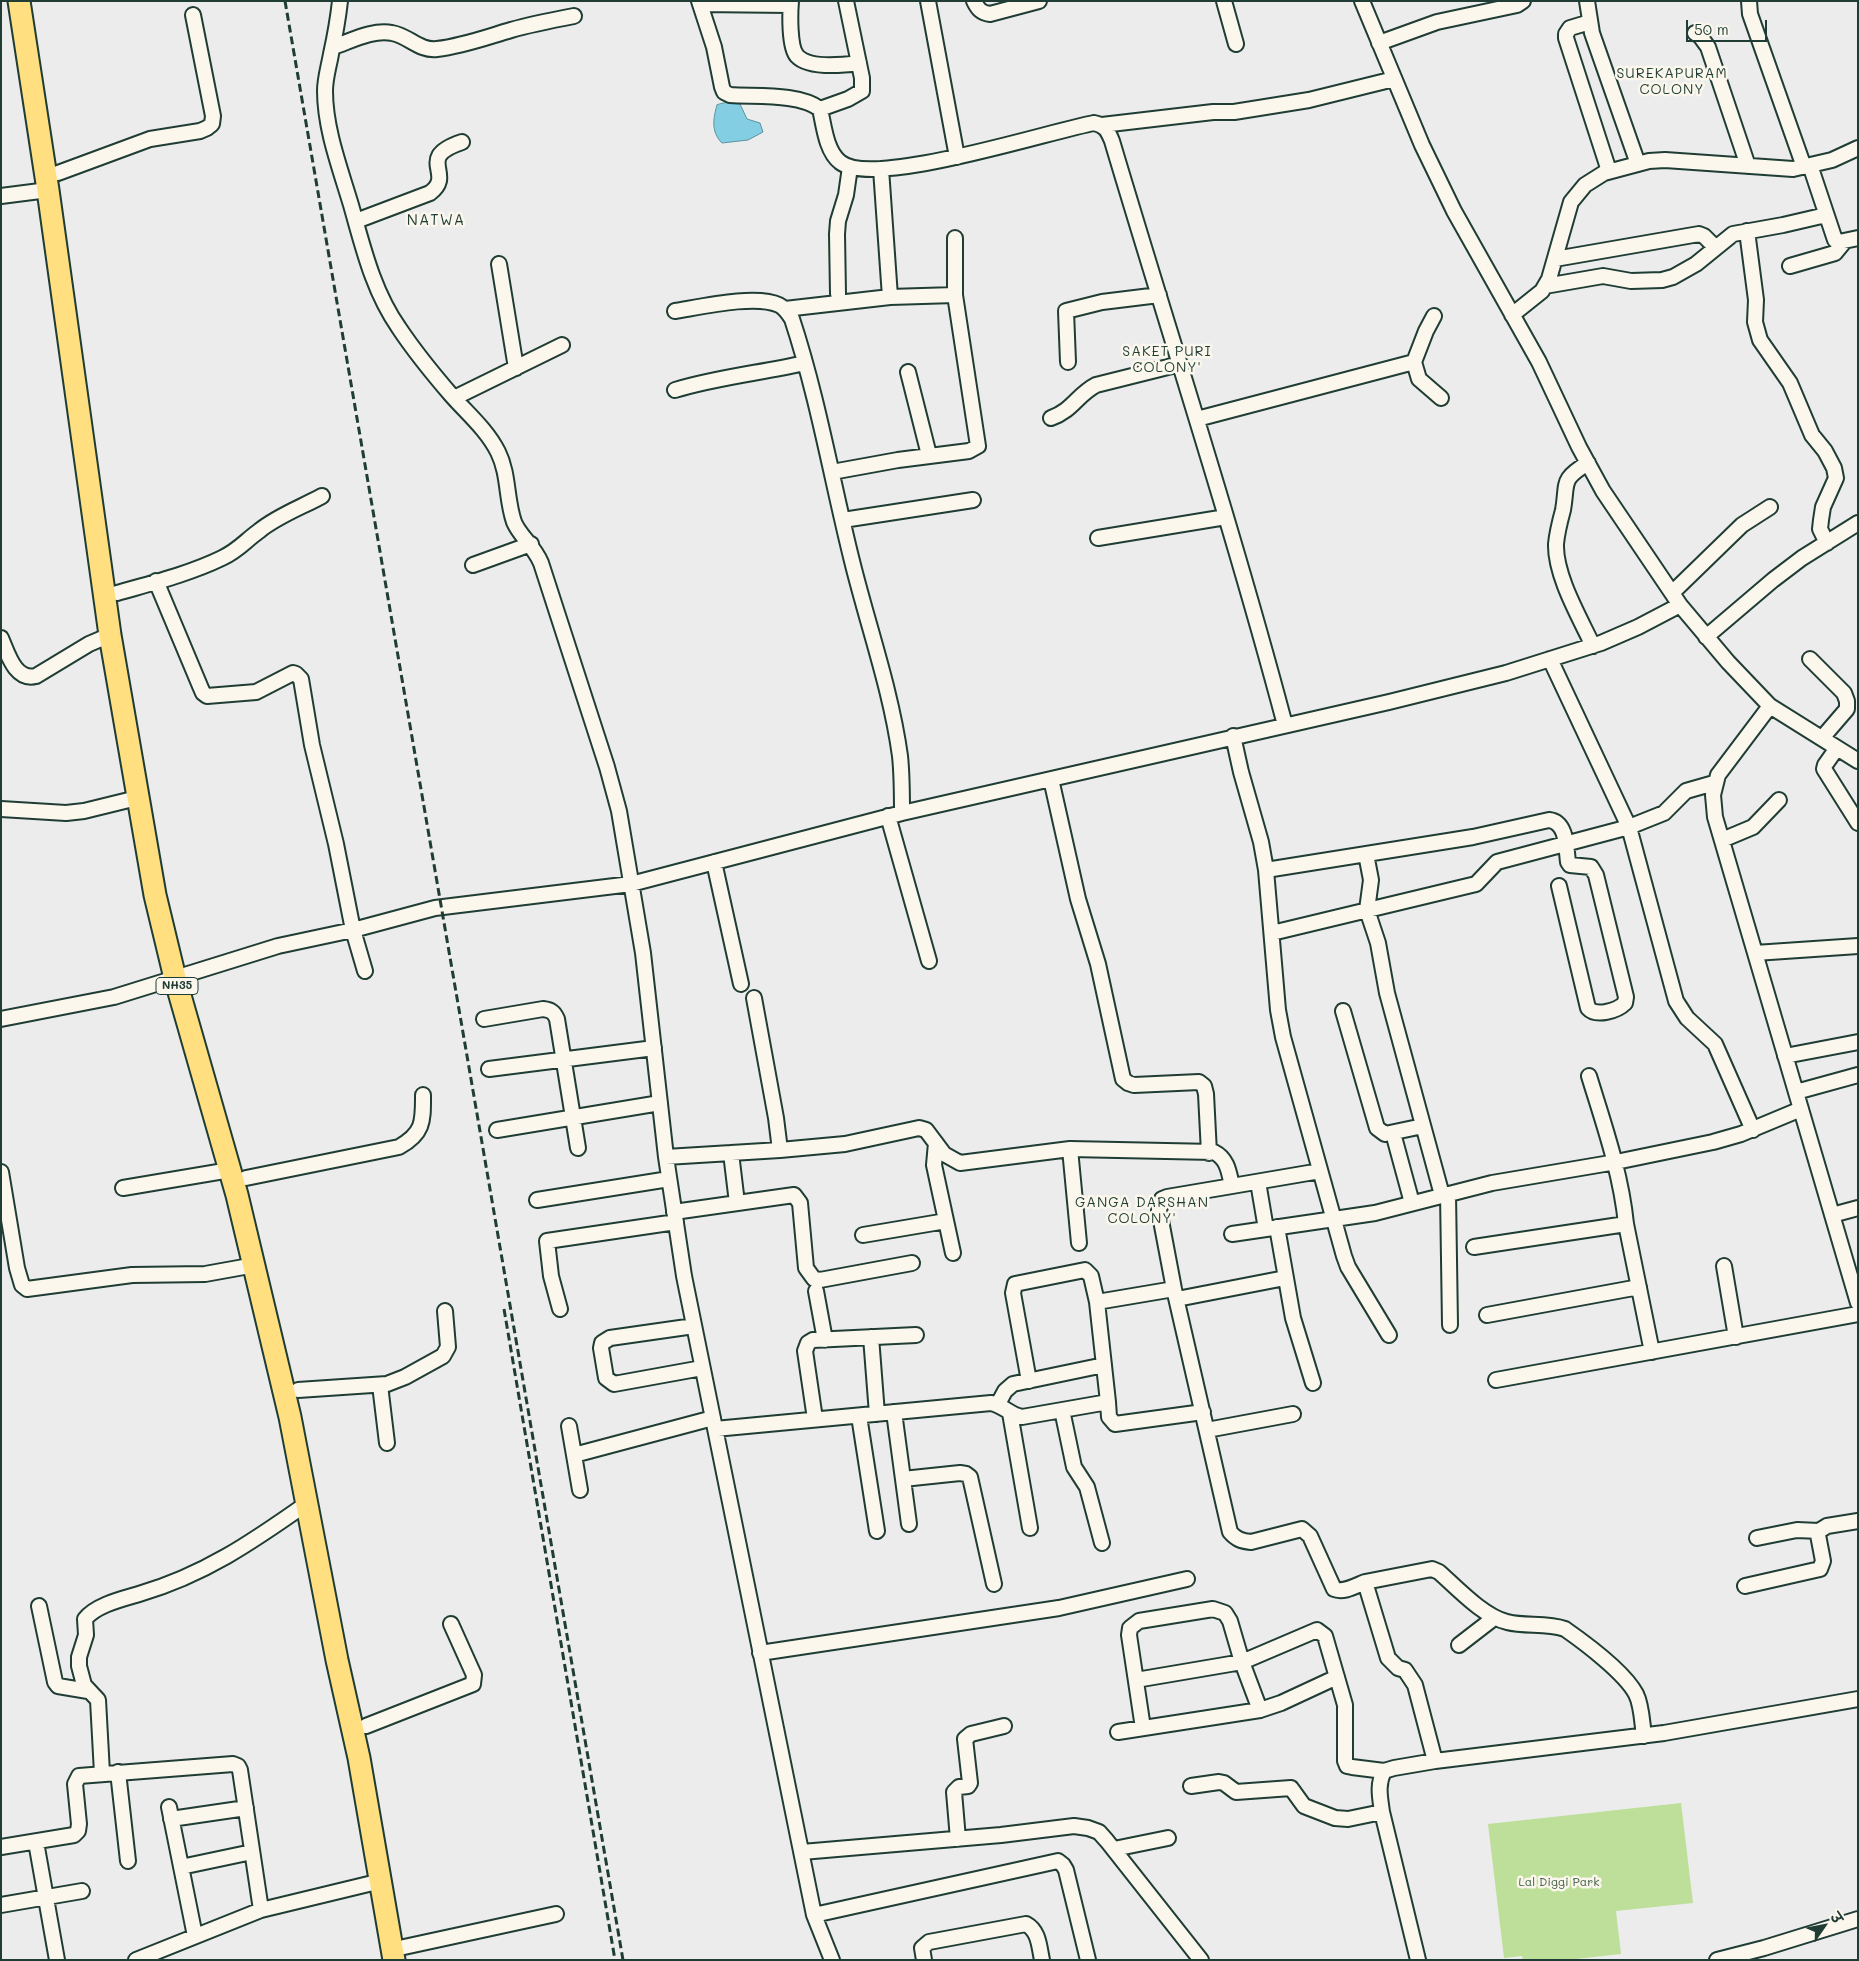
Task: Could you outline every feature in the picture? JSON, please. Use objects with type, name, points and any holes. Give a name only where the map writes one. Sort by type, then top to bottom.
[{"type":"highway","name":"NH35","points":[[19,1],[53,182],[89,406],[134,710],[181,976]]},
{"type":"highway","name":"NH35","points":[[33,1],[53,182],[110,634],[155,894],[181,976],[238,1174],[269,1262],[298,1390],[366,1726],[401,1955]]},
{"type":"highway","name":"NH35","points":[[238,1174],[255,1265],[290,1417],[306,1504],[359,1758],[381,1881],[401,1955]]},
{"type":"street","points":[[340,1],[325,88],[326,107],[331,134],[370,272],[382,299],[402,333],[454,398],[471,415],[498,452],[505,470],[515,525],[531,544],[541,563],[607,767],[619,811],[643,953],[669,1179],[694,1326],[814,1914],[832,1960]]},
{"type":"street","points":[[820,109],[848,99],[862,90],[862,78],[846,1]]},
{"type":"street","points":[[928,1],[957,157]]},
{"type":"street","points":[[974,1],[977,8],[984,13],[990,14],[1036,2]]},
{"type":"street","points":[[1224,1],[1236,44]]},
{"type":"street","points":[[1379,43],[1438,22],[1517,5],[1523,1]]},
{"type":"street","points":[[1587,1],[1592,33],[1638,164]]},
{"type":"street","points":[[1749,1],[1750,14],[1835,240],[1839,242],[1851,240]]},
{"type":"street","points":[[1366,2],[1379,43],[1394,79],[1422,145],[1454,211],[1539,362],[1588,463],[1613,506],[1676,599],[1706,637],[1770,706],[1858,761]]},
{"type":"street","points":[[859,63],[834,66],[806,60],[798,56],[792,41],[790,3],[700,3],[714,47],[724,92],[730,95],[796,99],[815,105],[820,109],[834,156],[841,163],[850,167],[881,169],[957,157],[1042,137],[1081,125],[1094,123],[1102,125],[1213,112],[1234,112],[1309,100],[1394,79]]},
{"type":"street","points":[[1,196],[53,182],[132,144],[150,139],[200,131],[212,124],[213,116],[193,15]]},
{"type":"street","points":[[333,47],[372,34],[392,33],[420,47],[427,49],[437,48],[465,44],[522,27],[574,16]]},
{"type":"street","points":[[1590,22],[1570,28],[1566,38],[1609,171]]},
{"type":"street","points":[[1695,33],[1700,36],[1708,47],[1748,166]]},
{"type":"street","points":[[1102,125],[1112,141],[1197,419],[1260,630],[1285,725]]},
{"type":"street","points":[[356,221],[430,193],[437,188],[439,182],[438,157],[441,151],[462,142]]},
{"type":"street","points":[[1546,286],[1564,223],[1574,197],[1596,176],[1638,164],[1665,160],[1787,169],[1832,160],[1858,148]]},
{"type":"street","points":[[838,294],[838,221],[846,195],[850,167]]},
{"type":"street","points":[[881,169],[890,297]]},
{"type":"street","points":[[1512,315],[1546,286],[1604,276],[1631,281],[1662,280],[1684,272],[1733,234],[1826,215]]},
{"type":"street","points":[[1747,231],[1756,300],[1755,322],[1760,340],[1790,383],[1812,435],[1825,451],[1834,468],[1836,478],[1824,507],[1820,529],[1827,543]]},
{"type":"street","points":[[1555,258],[1699,234],[1704,236],[1715,247]]},
{"type":"street","points":[[832,472],[929,455],[969,451],[978,446],[955,295],[955,238]]},
{"type":"street","points":[[1790,266],[1835,253],[1851,240]]},
{"type":"street","points":[[499,264],[516,368]]},
{"type":"street","points":[[675,311],[743,301],[766,301],[785,309],[890,297],[955,295]]},
{"type":"street","points":[[1068,362],[1066,311],[1102,302],[1159,296]]},
{"type":"street","points":[[785,309],[792,319],[805,363],[896,732],[902,777],[895,814],[929,961]]},
{"type":"street","points":[[1434,316],[1414,362],[1419,379],[1442,398]]},
{"type":"street","points":[[454,398],[562,345]]},
{"type":"street","points":[[1197,419],[1414,362]]},
{"type":"street","points":[[675,390],[726,376],[768,371],[805,363]]},
{"type":"street","points":[[1051,418],[1063,414],[1086,390],[1096,385],[1180,364]]},
{"type":"street","points":[[908,372],[929,455]]},
{"type":"street","points":[[1588,463],[1577,470],[1566,481],[1556,545],[1563,578],[1592,646]]},
{"type":"street","points":[[117,593],[221,558],[240,548],[268,524],[322,496]]},
{"type":"street","points":[[843,520],[973,500]]},
{"type":"street","points":[[1,1020],[114,996],[278,946],[353,930],[435,908],[631,884],[895,814],[1285,725],[1496,675],[1550,660],[1592,646],[1638,627],[1676,599],[1742,525],[1770,507]]},
{"type":"street","points":[[1098,538],[1226,517]]},
{"type":"street","points":[[1706,637],[1773,580],[1858,524]]},
{"type":"street","points":[[473,565],[531,544]]},
{"type":"street","points":[[156,581],[203,693],[207,696],[256,692],[289,674],[293,673],[299,676],[312,745],[336,844],[353,930],[365,971]]},
{"type":"street","points":[[1,638],[17,670],[22,676],[29,678],[36,676],[89,644],[110,634]]},
{"type":"street","points":[[1810,659],[1844,693],[1847,701],[1847,708],[1822,738]]},
{"type":"street","points":[[1550,660],[1629,827],[1676,1001],[1687,1018],[1715,1044],[1752,1130]]},
{"type":"street","points":[[1770,706],[1714,783],[1715,817],[1858,1303]]},
{"type":"street","points":[[1233,736],[1261,842],[1266,870],[1278,1010],[1283,1037],[1348,1268],[1389,1335]]},
{"type":"street","points":[[1838,748],[1825,765],[1824,770],[1858,823]]},
{"type":"street","points":[[1051,779],[1078,898],[1098,964],[1123,1079],[1134,1085],[1199,1082],[1204,1086],[1209,1153]]},
{"type":"street","points":[[1272,933],[1476,884],[1497,862],[1629,827],[1664,813],[1686,790],[1714,783]]},
{"type":"street","points":[[1,809],[66,813],[84,811],[138,798]]},
{"type":"street","points":[[1722,840],[1754,827],[1780,800]]},
{"type":"street","points":[[1266,870],[1472,837],[1549,820],[1562,827],[1570,865],[1591,866],[1596,875],[1626,997],[1625,1003],[1621,1007],[1596,1013],[1588,1008],[1558,886]]},
{"type":"street","points":[[1366,854],[1371,880],[1367,910],[1378,943],[1388,993],[1423,1126],[1445,1194],[1450,1325]]},
{"type":"street","points":[[714,862],[741,984]]},
{"type":"street","points":[[1755,952],[1858,946]]},
{"type":"street","points":[[754,998],[780,1150]]},
{"type":"street","points":[[484,1019],[543,1009],[554,1013],[557,1019],[578,1148]]},
{"type":"street","points":[[1344,1011],[1376,1128],[1385,1134],[1423,1126]]},
{"type":"street","points":[[1785,1056],[1858,1042]]},
{"type":"street","points":[[489,1069],[654,1048]]},
{"type":"street","points":[[1796,1092],[1858,1075]]},
{"type":"street","points":[[1589,1076],[1616,1162],[1626,1224],[1652,1352]]},
{"type":"street","points":[[123,1188],[238,1174],[400,1147],[412,1140],[420,1130],[423,1118],[422,1095]]},
{"type":"street","points":[[497,1130],[660,1103]]},
{"type":"street","points":[[1232,1234],[1375,1213],[1492,1183],[1616,1162],[1713,1142],[1752,1130],[1801,1109]]},
{"type":"street","points":[[666,1157],[845,1144],[912,1129],[926,1130],[944,1154],[960,1163],[1070,1149],[1214,1152],[1220,1155],[1224,1161],[1232,1186]]},
{"type":"street","points":[[1393,1133],[1412,1203]]},
{"type":"street","points":[[936,1143],[934,1165],[953,1253]]},
{"type":"street","points":[[1070,1149],[1079,1243]]},
{"type":"street","points":[[731,1153],[737,1202]]},
{"type":"street","points":[[1320,1171],[1162,1200],[1159,1210],[1175,1294],[1230,1532],[1242,1541],[1250,1542],[1302,1529],[1310,1536],[1334,1589],[1339,1591],[1365,1582],[1432,1569],[1439,1572],[1494,1618],[1509,1623],[1554,1625],[1565,1629],[1623,1677],[1632,1687],[1637,1696],[1644,1736]]},
{"type":"street","points":[[1,1172],[17,1268],[22,1285],[27,1289],[132,1275],[206,1274],[255,1265]]},
{"type":"street","points":[[537,1200],[669,1179]]},
{"type":"street","points":[[1258,1182],[1285,1278],[1293,1318],[1313,1383]]},
{"type":"street","points":[[560,1309],[551,1276],[547,1242],[675,1217],[737,1202],[794,1195],[800,1203],[806,1268],[814,1279],[820,1280],[912,1263]]},
{"type":"street","points":[[1832,1215],[1858,1208]]},
{"type":"street","points":[[862,1235],[946,1221]]},
{"type":"street","points":[[1474,1247],[1626,1224]]},
{"type":"street","points":[[1724,1266],[1736,1336]]},
{"type":"street","points":[[1029,1381],[1012,1293],[1015,1284],[1085,1270],[1091,1276],[1097,1302],[1110,1417],[1115,1424],[1203,1412]]},
{"type":"street","points":[[1097,1302],[1175,1294],[1285,1278]]},
{"type":"street","points":[[1487,1315],[1639,1287]]},
{"type":"street","points":[[816,1291],[825,1340]]},
{"type":"street","points":[[298,1390],[380,1385],[396,1381],[444,1356],[448,1347],[445,1311]]},
{"type":"street","points":[[1496,1380],[1858,1314]]},
{"type":"street","points":[[694,1326],[610,1338],[602,1343],[601,1348],[606,1378],[614,1384],[702,1368]]},
{"type":"street","points":[[815,1419],[806,1346],[813,1340],[916,1335]]},
{"type":"street","points":[[871,1337],[877,1414]]},
{"type":"street","points":[[998,1404],[1008,1387],[1013,1384],[1104,1365]]},
{"type":"street","points":[[380,1385],[387,1443]]},
{"type":"street","points":[[574,1455],[714,1423],[859,1416],[991,1403],[998,1404],[1010,1413],[1022,1417],[1108,1402]]},
{"type":"street","points":[[1062,1410],[1074,1467],[1088,1487],[1102,1543]]},
{"type":"street","points":[[894,1412],[909,1524]]},
{"type":"street","points":[[1010,1413],[1030,1528]]},
{"type":"street","points":[[1207,1430],[1293,1414]]},
{"type":"street","points":[[859,1416],[877,1531]]},
{"type":"street","points":[[570,1426],[580,1490]]},
{"type":"street","points":[[903,1479],[960,1473],[970,1477],[994,1584]]},
{"type":"street","points":[[102,1773],[98,1700],[88,1691],[80,1676],[79,1666],[79,1657],[86,1635],[85,1619],[88,1615],[119,1600],[179,1579],[218,1562],[242,1548],[306,1504]]},
{"type":"street","points":[[1757,1538],[1797,1530],[1819,1531],[1827,1526],[1858,1521]]},
{"type":"street","points":[[1745,1586],[1820,1569],[1823,1561],[1818,1535],[1819,1531]]},
{"type":"street","points":[[760,1653],[1059,1608],[1187,1579]]},
{"type":"street","points":[[1365,1582],[1388,1658],[1398,1668],[1405,1670],[1415,1684],[1435,1761]]},
{"type":"street","points":[[39,1606],[55,1682],[58,1686],[88,1691]]},
{"type":"street","points":[[1143,1728],[1129,1635],[1130,1628],[1139,1621],[1204,1610],[1213,1609],[1225,1613],[1230,1621],[1242,1662],[1260,1710]]},
{"type":"street","points":[[1459,1645],[1494,1618]]},
{"type":"street","points":[[366,1726],[473,1684],[474,1675],[451,1624]]},
{"type":"street","points":[[1136,1680],[1242,1662],[1317,1630],[1324,1636],[1345,1705],[1345,1761],[1347,1766],[1384,1771],[1435,1761],[1644,1736],[1858,1699]]},
{"type":"street","points":[[1118,1732],[1260,1710],[1281,1703],[1337,1677]]},
{"type":"street","points":[[958,1839],[954,1792],[956,1789],[968,1786],[970,1783],[965,1739],[971,1734],[1004,1726]]},
{"type":"street","points":[[1,1847],[74,1835],[78,1831],[79,1824],[75,1784],[79,1776],[83,1774],[233,1764],[238,1766],[240,1770],[261,1910]]},
{"type":"street","points":[[1384,1771],[1380,1780],[1379,1791],[1382,1812],[1418,1960]]},
{"type":"street","points":[[118,1772],[128,1861]]},
{"type":"street","points":[[1191,1786],[1219,1782],[1224,1783],[1236,1792],[1291,1788],[1304,1806],[1335,1818],[1348,1819],[1382,1812]]},
{"type":"street","points":[[196,1936],[170,1813],[246,1808]]},
{"type":"street","points":[[802,1852],[958,1839],[1074,1826],[1088,1828],[1099,1832],[1114,1849],[1201,1960]]},
{"type":"street","points":[[1114,1849],[1168,1838]]},
{"type":"street","points":[[36,1842],[57,1960]]},
{"type":"street","points":[[181,1867],[252,1852]]},
{"type":"street","points":[[814,1914],[1058,1861],[1066,1870],[1088,1960]]},
{"type":"street","points":[[136,1960],[261,1910],[381,1881]]},
{"type":"street","points":[[1,1905],[82,1891]]},
{"type":"street","points":[[401,1955],[556,1914]]},
{"type":"street","points":[[1717,1960],[1765,1954],[1858,1919]]},
{"type":"street","points":[[924,1960],[922,1948],[929,1942],[1026,1924],[1032,1927],[1037,1938],[1042,1960]]},
{"type":"green space","name":"Lal Diggi Park","points":[[1681,1803],[1693,1903],[1616,1911],[1621,1954],[1567,1960],[1523,1960],[1522,1956],[1504,1958],[1488,1824]]},
{"type":"water","points":[[728,102],[740,104],[747,119],[760,123],[763,132],[748,140],[722,143],[718,139],[715,130],[715,115],[717,105]]},
{"type":"railway","points":[[285,1],[623,1960]]},
{"type":"railway","points":[[504,1309],[615,1960]]},
{"type":"district","name":"SUREKAPURAM COLONY","points":[[1672,82]]},
{"type":"district","name":"NATWA","points":[[436,220]]},
{"type":"district","name":"SAKET PURI COLONY'","points":[[1167,360]]},
{"type":"district","name":"GANGA DARSHAN COLONY'","points":[[1142,1212]]}]
